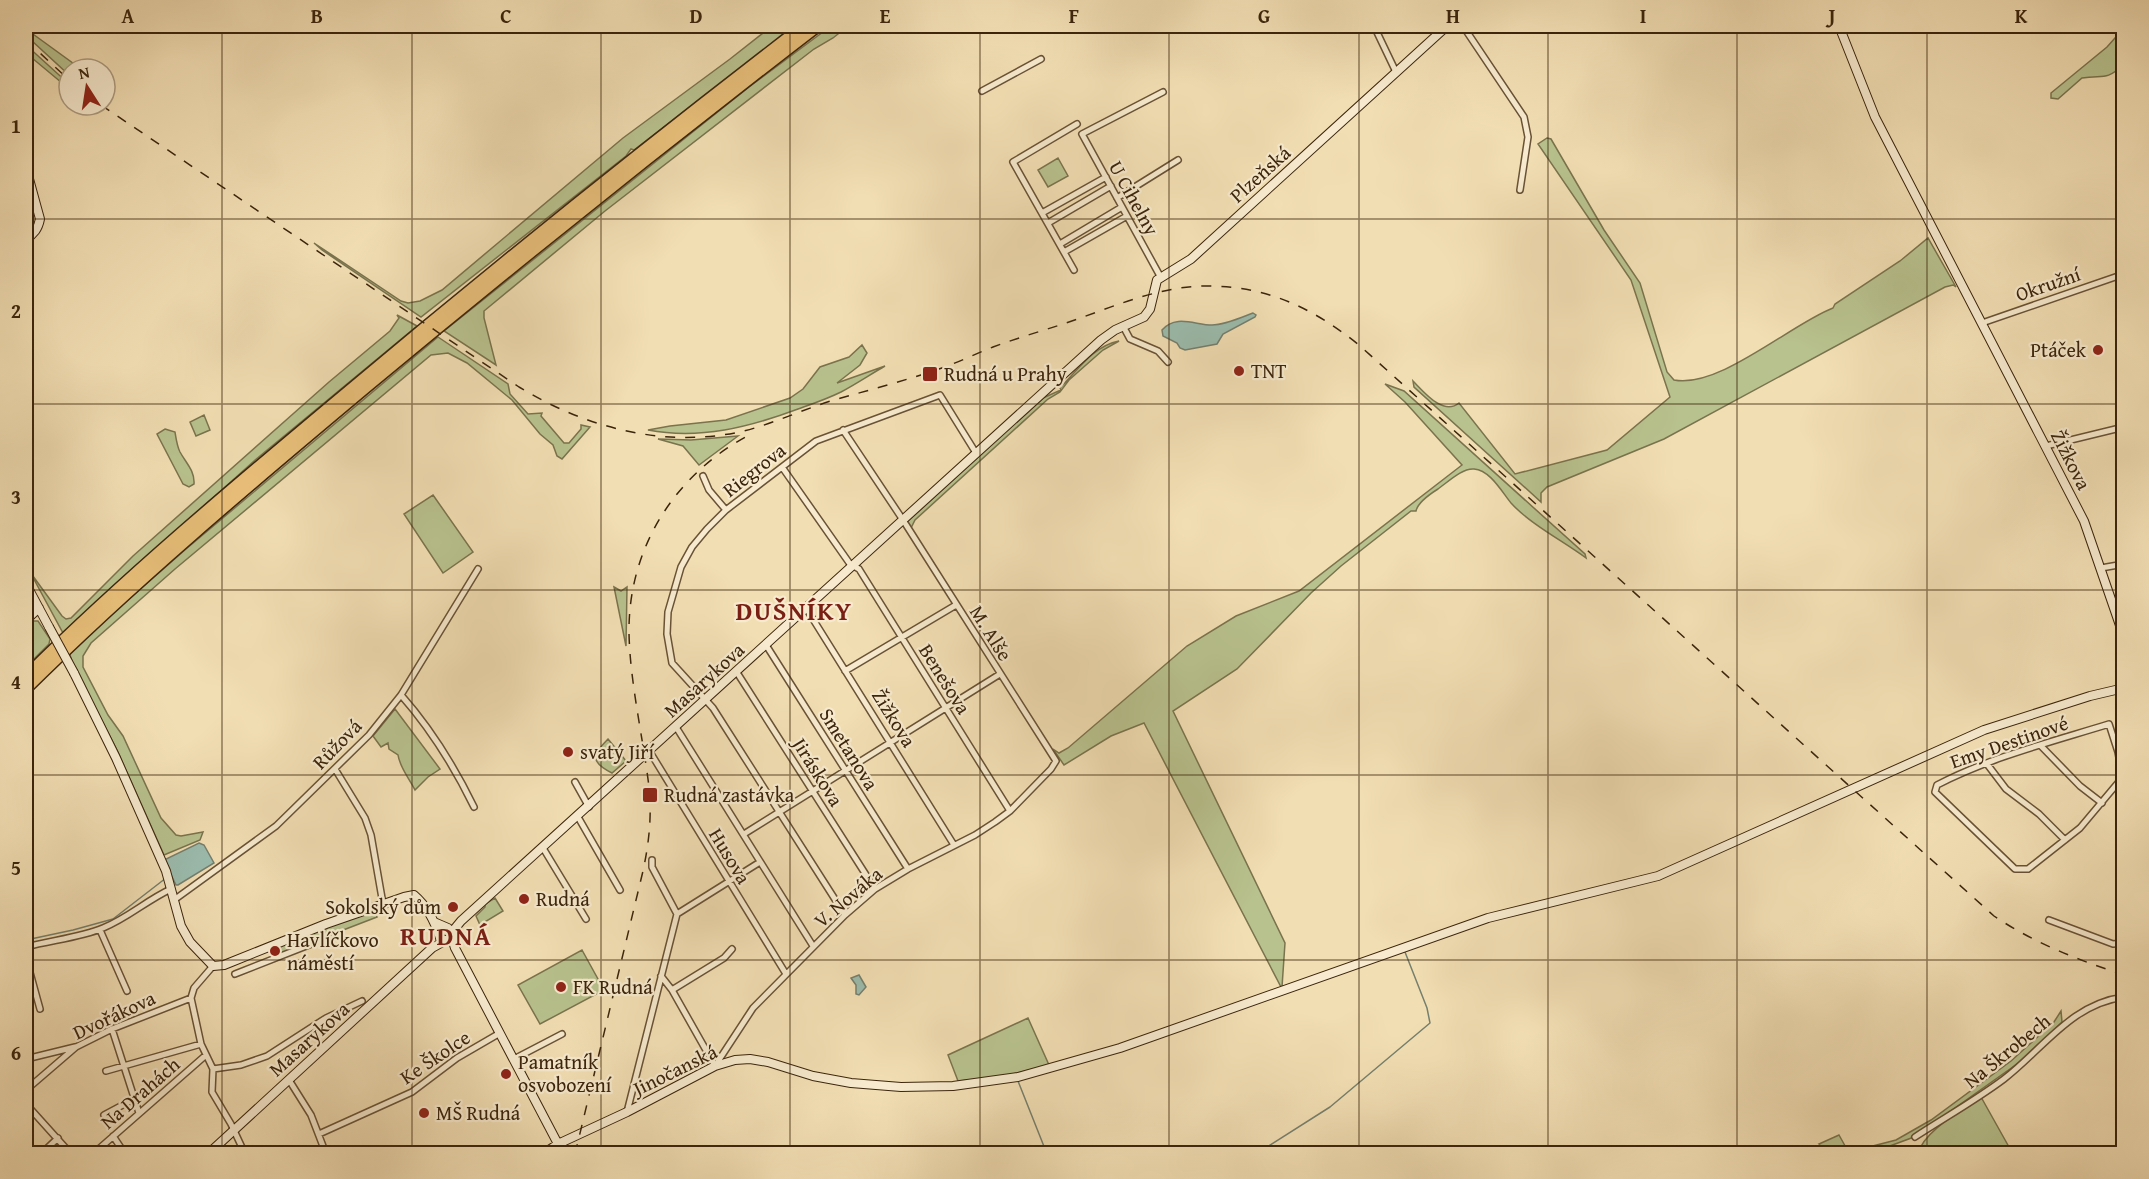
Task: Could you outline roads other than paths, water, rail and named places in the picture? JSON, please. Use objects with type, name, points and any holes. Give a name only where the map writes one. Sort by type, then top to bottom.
[{"type":"highway","points":[[26,676],[177,537],[311,423],[520,249],[803,26]]},
{"type":"highway","points":[[26,689],[181,546],[324,423],[576,215],[818,26]]},
{"type":"street","points":[[1374,26],[1396,72]]},
{"type":"street","name":"Plzeňská","points":[[1160,276],[1191,259],[1396,72],[1437,29],[1447,26]]},
{"type":"street","points":[[1463,26],[1524,117],[1528,137],[1520,190]]},
{"type":"street","name":"Žižkova","points":[[1839,26],[1875,117],[2084,520],[2123,636]]},
{"type":"street","points":[[982,91],[1041,59]]},
{"type":"street","name":"U Cihelny","points":[[1160,276],[1082,134],[1163,92]]},
{"type":"street","points":[[1074,270],[1013,162],[1077,124]]},
{"type":"street","points":[[1117,198],[1178,160]]},
{"type":"street","points":[[26,168],[40,219],[38,227],[26,239]]},
{"type":"street","points":[[1042,213],[1106,177]]},
{"type":"street","points":[[1048,223],[1111,186]]},
{"type":"street","points":[[1060,244],[1122,207]]},
{"type":"street","points":[[1064,252],[1127,216]]},
{"type":"street","name":"Okružní","points":[[1982,323],[2124,274]]},
{"type":"street","points":[[1160,276],[1155,284],[1150,309],[1144,317],[1124,326],[1130,339],[1158,351],[1168,362]]},
{"type":"street","name":"Masarykova","points":[[208,1154],[445,934],[650,752],[1101,340],[1124,326]]},
{"type":"street","name":"Riegrova","points":[[845,915],[713,708],[672,663],[667,634],[668,612],[681,567],[692,547],[707,528],[726,510],[816,441],[940,395],[976,453]]},
{"type":"street","points":[[2046,446],[2124,427]]},
{"type":"street","name":"M. Alše","points":[[843,430],[1056,761]]},
{"type":"street","name":"Benešova","points":[[782,467],[850,564],[859,569],[1010,811]]},
{"type":"street","points":[[703,476],[709,490],[726,510]]},
{"type":"street","points":[[2101,568],[2124,564]]},
{"type":"street","name":"Růžová","points":[[174,900],[276,826],[369,735],[401,695],[478,569]]},
{"type":"street","points":[[26,584],[116,758],[166,871],[181,926],[190,942],[213,966]]},
{"type":"street","points":[[845,671],[956,605]]},
{"type":"street","points":[[2114,609],[2124,606]]},
{"type":"street","points":[[26,620],[39,608]]},
{"type":"street","name":"Žižkova","points":[[806,608],[954,845]]},
{"type":"street","name":"Smetanova","points":[[766,645],[908,868]]},
{"type":"street","name":"Jiráskova","points":[[736,671],[875,889]]},
{"type":"street","points":[[744,834],[999,674]]},
{"type":"street","name":"Jinočanská","points":[[543,1154],[558,1144],[627,1112],[715,1066],[735,1060],[750,1059],[768,1062],[813,1076],[851,1083],[881,1086],[953,1086],[1018,1077],[1120,1048],[1488,918],[1658,876],[1984,730],[2090,696],[2124,688]]},
{"type":"street","points":[[401,695],[425,723],[450,761],[474,807]]},
{"type":"street","name":"Emy Destinové","points":[[2109,724],[2121,751],[2123,779],[2080,828],[2028,869],[2015,869],[1936,794],[1937,785],[1987,764],[2109,724]]},
{"type":"street","points":[[676,727],[813,946]]},
{"type":"street","points":[[2041,746],[2080,786],[2102,803]]},
{"type":"street","name":"Husova","points":[[650,752],[786,974]]},
{"type":"street","name":"V. Nováka","points":[[715,1066],[753,1008],[845,915],[875,889],[908,868],[975,835],[1010,811],[1056,761]]},
{"type":"street","points":[[1987,764],[2006,789],[2039,814],[2065,840]]},
{"type":"street","points":[[335,769],[365,818],[371,835],[383,904]]},
{"type":"street","points":[[575,782],[589,807]]},
{"type":"street","points":[[578,817],[620,890]]},
{"type":"street","points":[[543,848],[586,919]]},
{"type":"street","points":[[2124,855],[2124,872]]},
{"type":"street","points":[[627,1112],[676,914],[652,867],[652,860]]},
{"type":"street","points":[[676,914],[760,862]]},
{"type":"street","points":[[26,948],[100,930],[122,920],[157,895],[171,889]]},
{"type":"street","points":[[245,1154],[212,1092],[213,1069],[201,1044],[191,998],[194,988],[213,966],[224,964],[383,904],[414,895],[455,948],[558,1144]]},
{"type":"street","points":[[2049,920],[2113,944],[2124,943]]},
{"type":"street","points":[[100,930],[127,991]]},
{"type":"street","points":[[235,974],[314,943]]},
{"type":"street","points":[[275,944],[280,956]]},
{"type":"street","points":[[672,990],[724,958],[732,949]]},
{"type":"street","points":[[26,958],[40,1009]]},
{"type":"street","points":[[661,976],[672,990],[715,1066]]},
{"type":"street","name":"Na Škrobech","points":[[1915,1137],[2003,1079],[2073,1016],[2103,1002],[2124,997]]},
{"type":"street","name":"Dvořákova","points":[[26,1090],[76,1047],[112,1029],[191,998]]},
{"type":"street","points":[[213,1069],[241,1065],[267,1056],[326,1018],[362,1001]]},
{"type":"street","points":[[352,1006],[360,1015]]},
{"type":"street","points":[[112,1029],[139,1113]]},
{"type":"street","name":"Ke Školce","points":[[319,1134],[412,1092],[456,1058],[500,1033]]},
{"type":"street","points":[[514,1059],[562,1034]]},
{"type":"street","points":[[106,1071],[201,1044]]},
{"type":"street","points":[[26,1059],[76,1047]]},
{"type":"street","name":"Na Drahách","points":[[93,1154],[206,1055]]},
{"type":"street","points":[[288,1080],[301,1098],[326,1154]]},
{"type":"street","points":[[104,1114],[135,1099]]},
{"type":"street","points":[[26,1104],[71,1154]]},
{"type":"street","points":[[114,1136],[125,1154]]},
{"type":"street","points":[[40,1154],[58,1138]]},
{"type":"waterway","points":[[26,940],[113,919],[166,878]]},
{"type":"waterway","points":[[1256,1154],[1330,1107],[1430,1023],[1427,1008],[1405,952]]},
{"type":"waterway","points":[[1018,1081],[1047,1154]]},
{"type":"railway","points":[[26,40],[57,69]]},
{"type":"railway","points":[[117,116],[519,387],[571,414],[599,424],[656,436],[715,436],[744,431],[834,400],[939,369],[1002,344],[1119,304],[1173,289],[1232,287],[1290,302],[1325,321],[1359,345],[1994,916],[2057,950],[2124,975]]},
{"type":"railway","points":[[575,1154],[643,871],[648,840],[649,787],[634,691],[629,633],[631,601],[637,571],[647,543],[661,516],[679,491],[700,469],[724,450],[751,434]]},
{"type":"place","name":"Ptáček","points":[[2098,350]]},
{"type":"place","name":"TNT","points":[[1239,371]]},
{"type":"place","name":"Rudná u Prahy","points":[[930,374]]},
{"type":"place","name":"svatý Jiří","points":[[568,752]]},
{"type":"place","name":"Rudná zastávka","points":[[650,795]]},
{"type":"place","name":"Rudná","points":[[524,899]]},
{"type":"place","name":"Sokolský dům","points":[[453,907]]},
{"type":"place","name":"Havlíčkovo náměstí","points":[[275,951]]},
{"type":"place","name":"FK Rudná","points":[[561,987]]},
{"type":"place","name":"Pamatník osvobození","points":[[506,1074]]},
{"type":"place","name":"MŠ Rudná","points":[[424,1113]]},
{"type":"district","name":"DUŠNÍKY","points":[[794,611]]},
{"type":"district","name":"RUDNÁ","points":[[446,936]]}]
